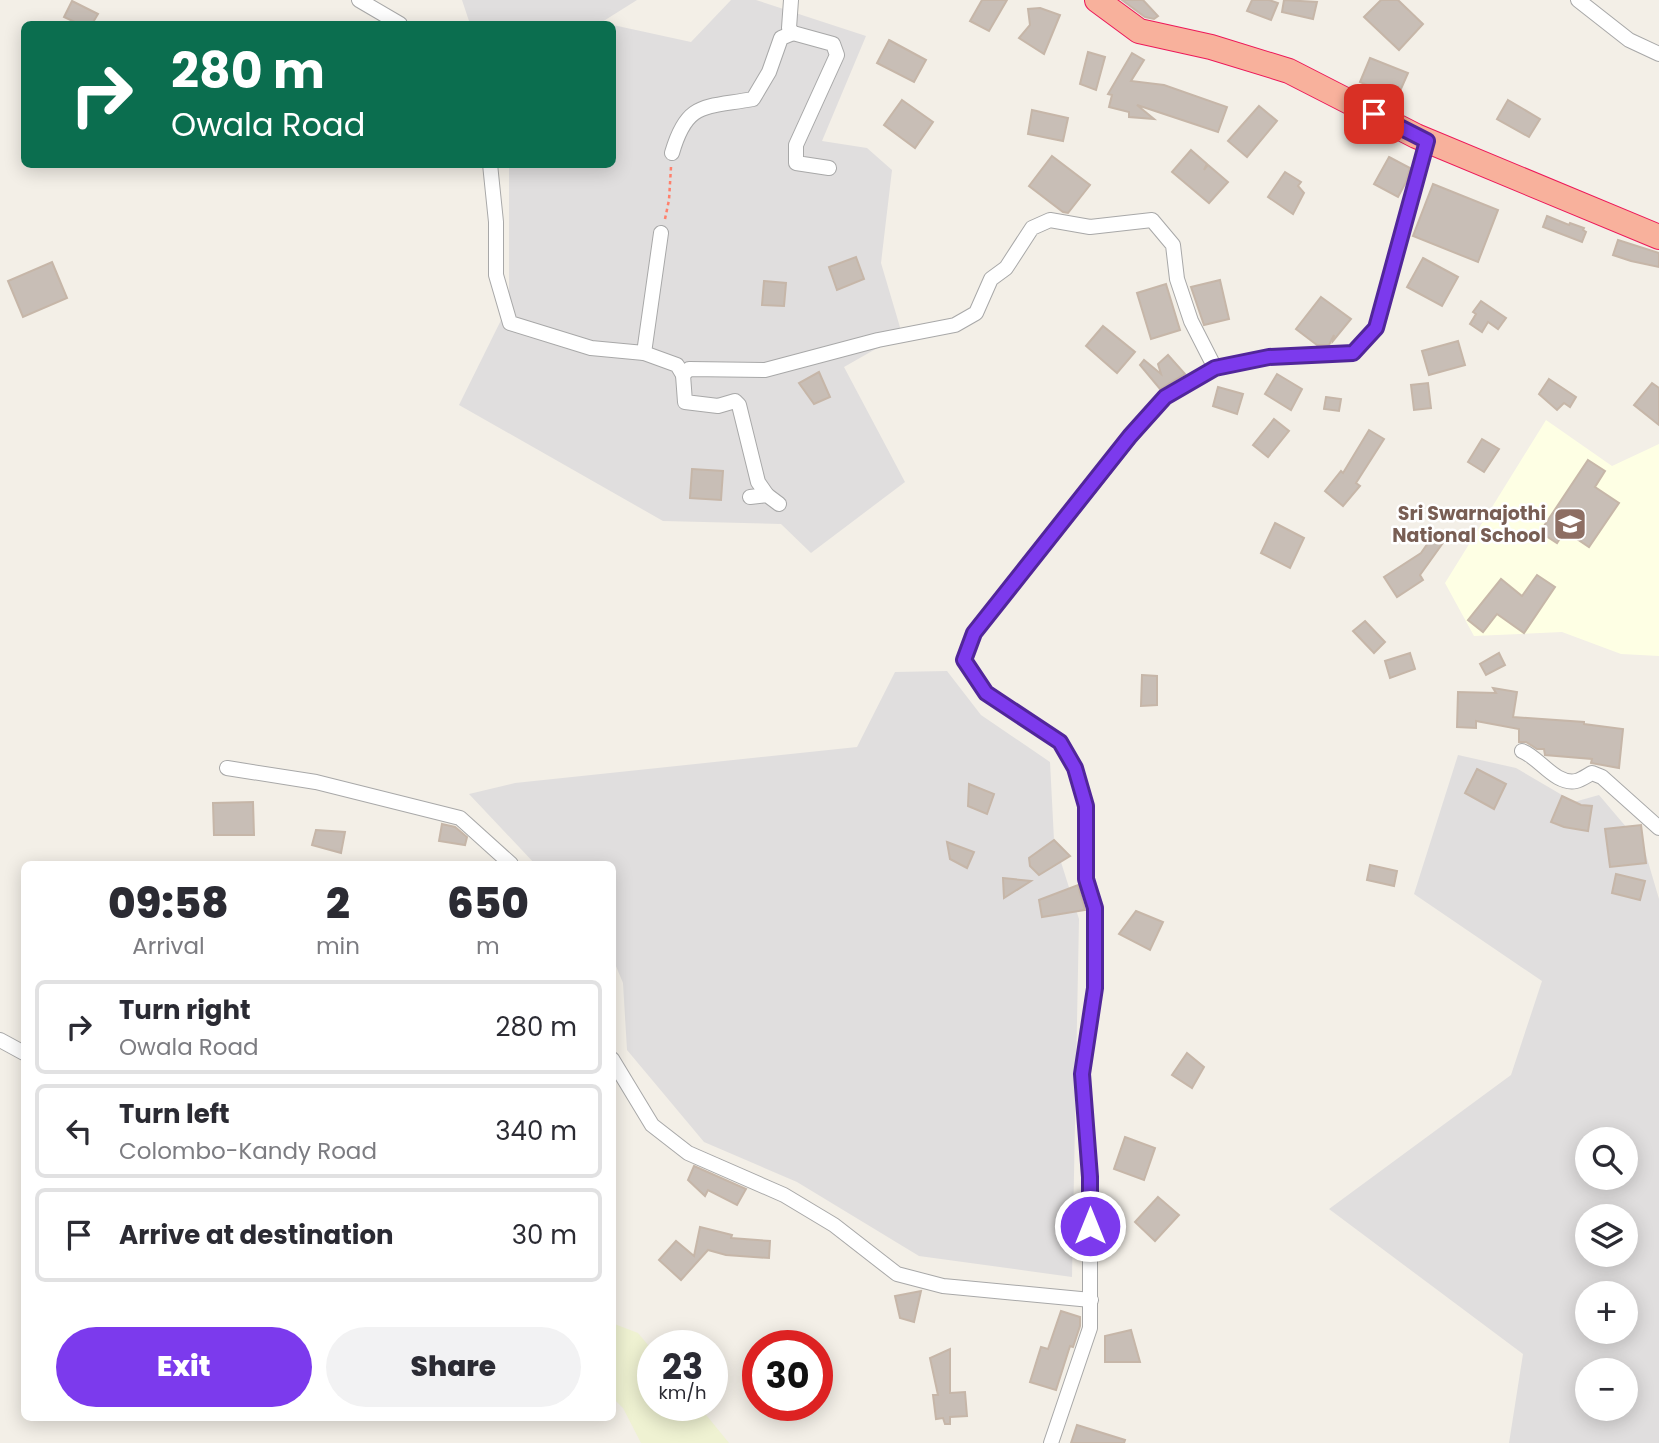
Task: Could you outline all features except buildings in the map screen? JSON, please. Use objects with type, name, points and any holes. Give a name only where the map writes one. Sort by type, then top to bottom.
[{"type":"highway","points":[[1097,0],[1139,30],[1211,47],[1289,71],[1427,141],[1659,237]]},
{"type":"street","points":[[359,0],[395,21]]},
{"type":"street","points":[[791,0],[789,28],[793,33],[833,44],[836,55],[796,145],[796,163],[829,168]]},
{"type":"street","points":[[1578,0],[1629,40],[1659,54]]},
{"type":"street","points":[[672,153],[680,129],[690,115],[703,109],[753,99],[769,72],[781,38],[793,33]]},
{"type":"street","points":[[1051,1443],[1090,1328],[1090,1177],[1082,1074],[1095,988],[1095,908],[1086,879],[1086,806],[1075,768],[1060,742],[986,693],[964,660],[974,633],[1130,436],[1165,397],[1215,368],[1269,357],[1353,353],[1376,328],[1427,141]]},
{"type":"street","points":[[490,168],[496,222],[496,275],[510,323],[591,348],[644,353],[677,365],[682,375],[685,402],[718,406],[735,401],[739,405],[758,482],[766,495],[779,504]]},
{"type":"street","points":[[682,375],[689,369],[765,370],[878,340],[955,326],[976,313],[991,279],[1006,268],[1032,228],[1049,220],[1090,227],[1152,220],[1173,245],[1177,279],[1191,321],[1215,368]]},
{"type":"street","points":[[644,353],[662,233]]},
{"type":"street","points":[[750,497],[766,495]]},
{"type":"street","points":[[1522,751],[1534,756],[1559,779],[1576,781],[1592,773],[1602,777],[1659,828]]},
{"type":"street","points":[[227,768],[316,782],[460,818],[509,861]]},
{"type":"street","points":[[0,1040],[21,1051]]},
{"type":"street","points":[[616,1066],[652,1125],[688,1153],[783,1195],[834,1225],[897,1274],[943,1286],[1091,1300]]},
{"type":"path","points":[[662,233],[669,200],[672,153]]},
{"type":"shaded area","points":[[462,0],[637,0],[604,21],[469,21]]},
{"type":"shaded area","points":[[731,0],[756,0],[866,36],[822,141],[867,148],[892,170],[881,263],[902,334],[844,367],[905,482],[811,553],[781,524],[663,521],[459,405],[509,304],[509,168],[616,168],[616,26],[691,42]]},
{"type":"shaded area","name":"Sri Swarnajothi National School","points":[[1546,420],[1612,466],[1659,444],[1659,656],[1621,654],[1562,632],[1474,636],[1445,583]]},
{"type":"shaded area","points":[[947,671],[981,715],[1050,762],[1054,840],[1079,919],[1072,1277],[919,1256],[797,1182],[704,1142],[627,1050],[623,983],[616,966],[616,861],[532,861],[469,794],[515,783],[857,747],[895,672]]},
{"type":"shaded area","points":[[1458,755],[1516,768],[1574,802],[1599,795],[1644,848],[1659,899],[1659,1443],[1509,1443],[1523,1354],[1329,1209],[1511,1075],[1542,981],[1414,894]]},
{"type":"shaded area","points":[[616,1325],[637,1333],[637,1421],[711,1421],[729,1443],[641,1443],[623,1408],[616,1401]]},
{"type":"place","name":"Sri Swarnajothi National School","points":[[1570,524]]},
{"type":"route","points":[[1090,1226],[1090,1177],[1082,1074],[1095,988],[1095,908],[1086,879],[1086,806],[1075,768],[1060,742],[986,693],[964,660],[974,633],[1130,436],[1165,397],[1215,368],[1269,357],[1353,353],[1376,328],[1427,141],[1374,114]]}]
